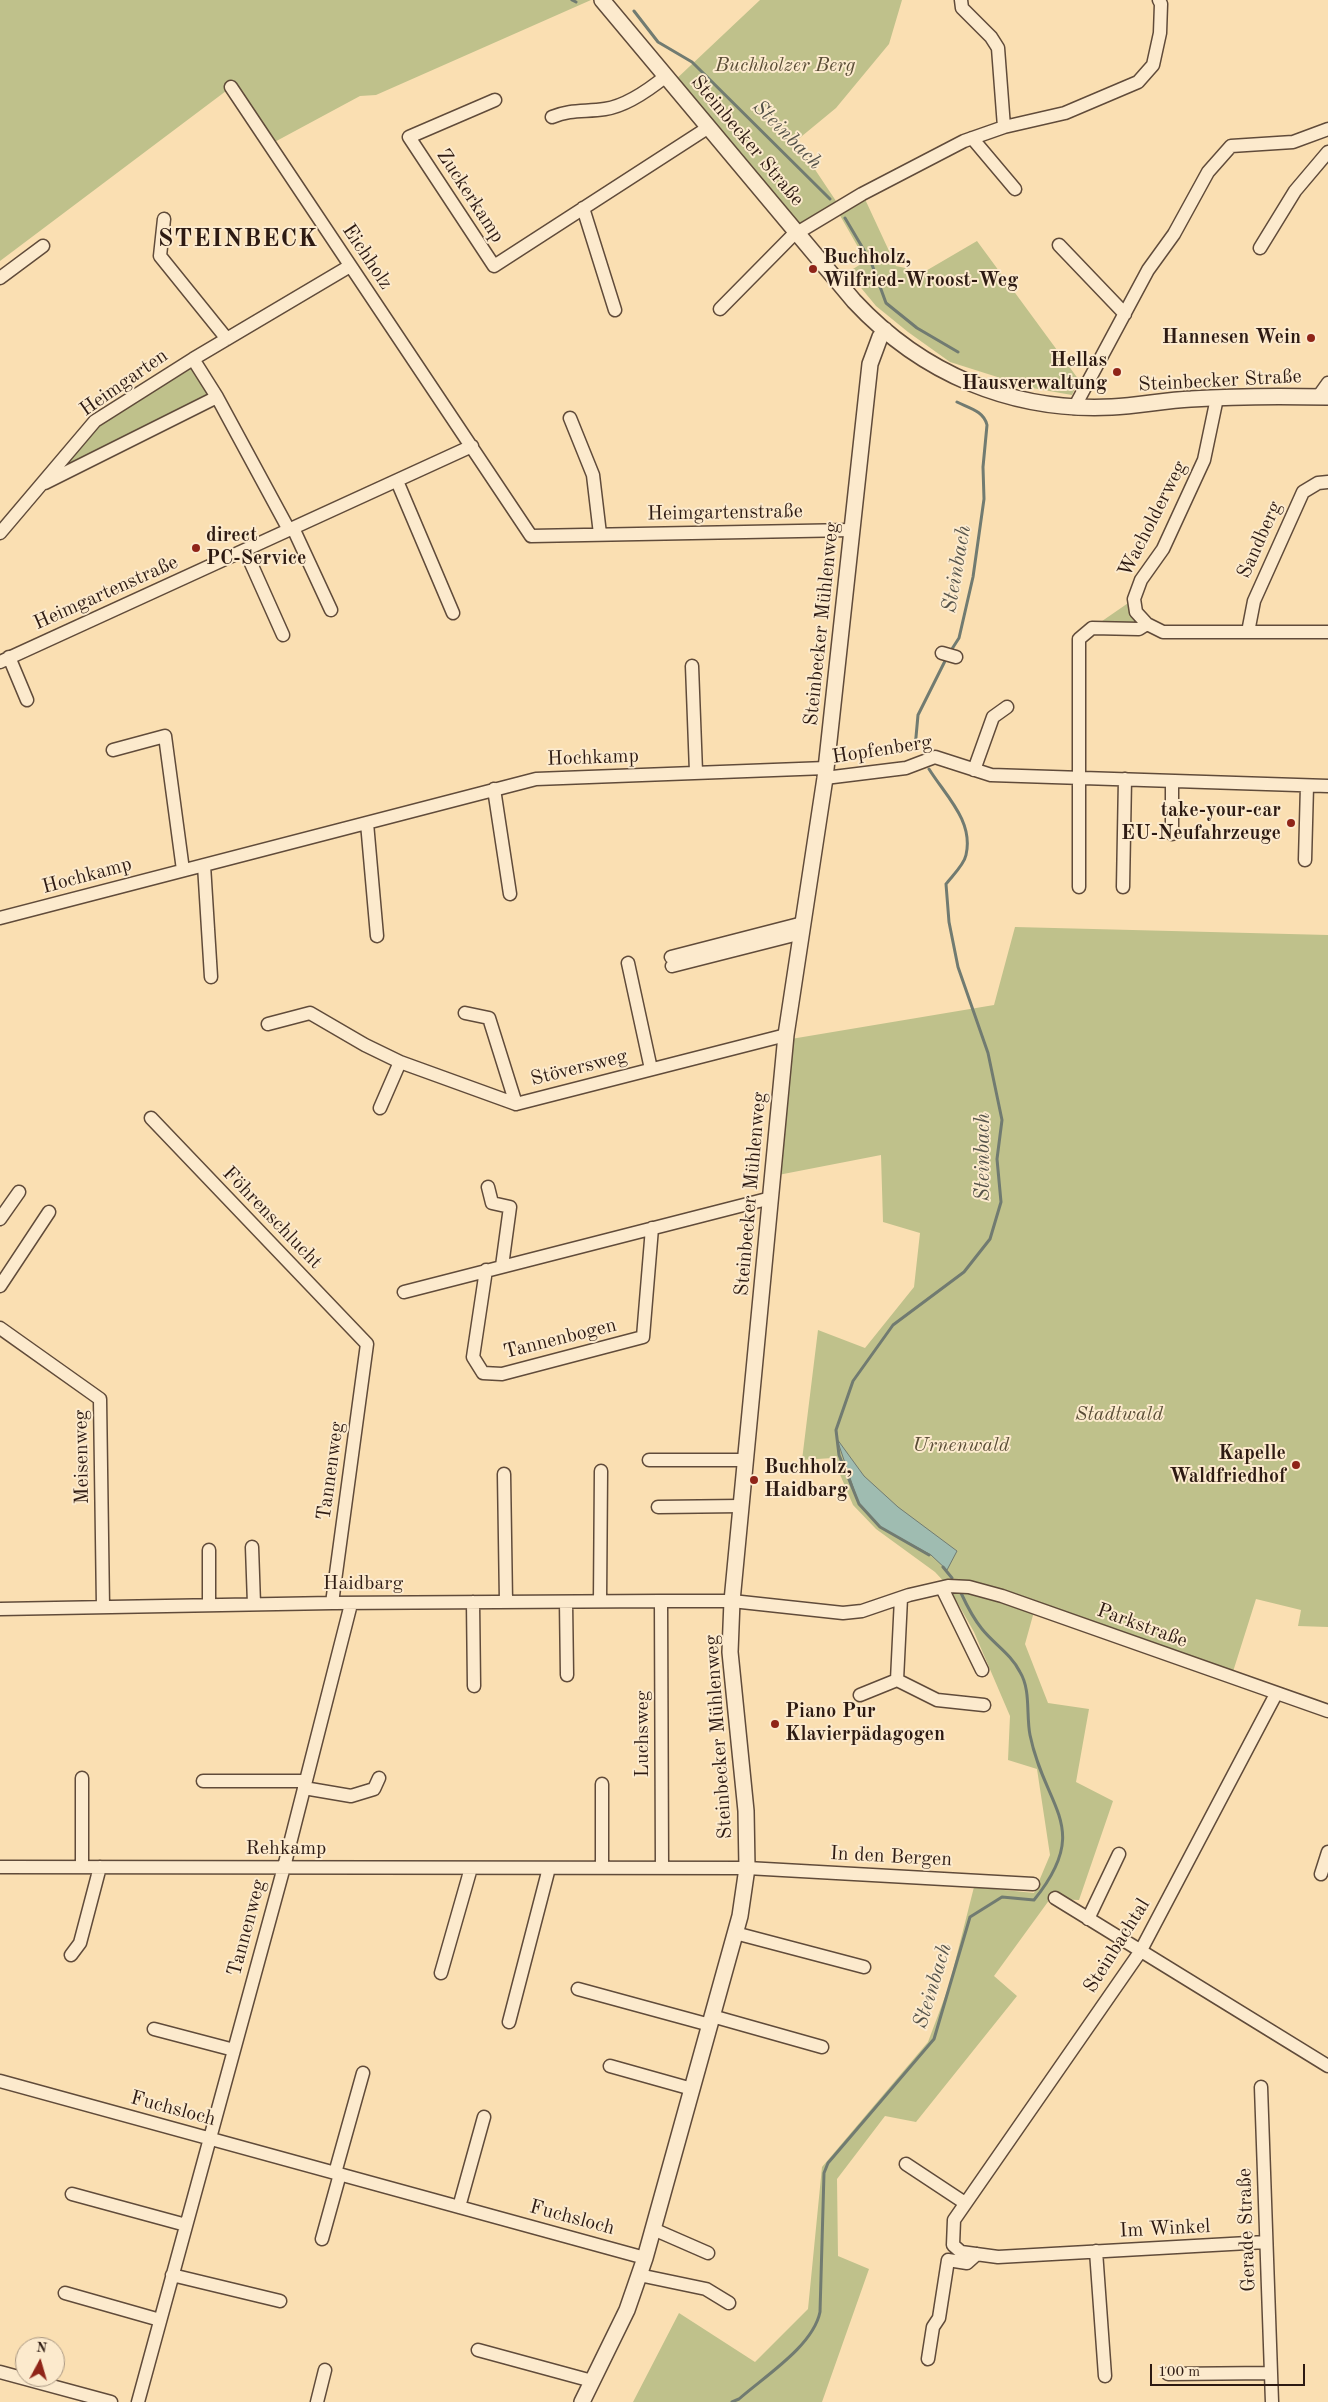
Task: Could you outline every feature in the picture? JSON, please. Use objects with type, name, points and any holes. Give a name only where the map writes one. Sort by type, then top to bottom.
[{"type":"street","name":"Steinbecker Straße","points":[[602,0],[854,301],[910,351],[949,374],[992,393],[1027,402],[1074,408],[1113,407],[1166,400],[1323,397],[1328,383]]},
{"type":"street","points":[[961,0],[962,8],[998,48],[1004,128]]},
{"type":"street","points":[[797,233],[863,193],[972,138],[1065,113],[1138,82],[1153,64],[1160,33],[1162,4],[1159,0]]},
{"type":"street","name":"Steinbecker Straße","points":[[552,117],[566,111],[617,106],[666,76]]},
{"type":"street","name":"Eichholz","points":[[231,87],[472,446]]},
{"type":"street","name":"Zuckerkamp","points":[[495,100],[408,137],[494,266],[709,127]]},
{"type":"street","points":[[1074,408],[1148,270],[1174,234],[1208,172],[1231,146],[1293,142],[1328,129]]},
{"type":"street","points":[[972,138],[1015,189]]},
{"type":"street","points":[[1260,248],[1295,191],[1328,152]]},
{"type":"street","points":[[583,208],[615,310]]},
{"type":"street","points":[[164,219],[160,256],[227,339]]},
{"type":"street","name":"Steinbecker Straße","points":[[720,309],[797,233]]},
{"type":"street","points":[[1059,245],[1125,314]]},
{"type":"street","points":[[0,278],[43,246]]},
{"type":"street","name":"Heimgarten","points":[[0,533],[95,421],[193,359],[350,266]]},
{"type":"street","name":"Steinbecker Mühlenweg","points":[[582,2402],[627,2310],[654,2229],[735,1933],[747,1868],[746,1811],[730,1652],[732,1601],[786,1035],[825,773],[870,364],[880,337],[885,330]]},
{"type":"street","name":"Heimgarten","points":[[193,359],[291,529]]},
{"type":"street","name":"Heimgarten","points":[[39,486],[216,397]]},
{"type":"street","name":"Wacholderweg","points":[[1147,624],[1136,612],[1134,599],[1141,580],[1163,549],[1204,460],[1217,398]]},
{"type":"street","points":[[570,418],[593,475],[600,534]]},
{"type":"street","name":"Heimgartenstraße","points":[[27,700],[4,659],[472,446],[531,536],[852,530]]},
{"type":"street","points":[[396,481],[453,613]]},
{"type":"street","name":"Sandberg","points":[[1248,632],[1254,602],[1303,492],[1318,482],[1328,482]]},
{"type":"street","points":[[291,529],[331,610]]},
{"type":"street","points":[[245,550],[283,635]]},
{"type":"street","points":[[1080,886],[1079,639],[1092,628],[1139,629],[1147,624],[1164,632],[1328,632]]},
{"type":"street","points":[[942,653],[956,657]]},
{"type":"street","points":[[692,666],[696,772]]},
{"type":"street","points":[[974,770],[993,717],[1007,707]]},
{"type":"street","points":[[113,750],[165,736],[183,870]]},
{"type":"street","name":"Hopfenberg","points":[[825,773],[906,768],[935,757],[991,775],[1328,786]]},
{"type":"street","name":"Hochkamp","points":[[0,918],[536,778],[696,772],[825,773]]},
{"type":"street","points":[[1123,887],[1125,779]]},
{"type":"street","points":[[1172,781],[1172,834]]},
{"type":"street","points":[[1305,860],[1307,786]]},
{"type":"street","points":[[494,789],[510,894]]},
{"type":"street","points":[[367,823],[377,936]]},
{"type":"street","points":[[204,865],[211,977]]},
{"type":"street","points":[[671,962],[803,928]]},
{"type":"street","name":"Stöversweg","points":[[628,963],[651,1069]]},
{"type":"street","name":"Stöversweg","points":[[465,1012],[489,1018],[516,1104]]},
{"type":"street","name":"Stöversweg","points":[[268,1024],[310,1013],[364,1045],[400,1062],[516,1104],[786,1035]]},
{"type":"street","points":[[380,1108],[400,1062]]},
{"type":"street","name":"Föhrenschlucht","points":[[151,1118],[366,1344]]},
{"type":"street","points":[[488,1187],[492,1204],[510,1207],[502,1266]]},
{"type":"street","points":[[0,1219],[19,1192]]},
{"type":"street","points":[[404,1292],[771,1198]]},
{"type":"street","points":[[0,1286],[49,1212]]},
{"type":"street","name":"Tannenbogen","points":[[486,1270],[473,1356],[483,1373],[502,1374],[643,1337],[652,1228]]},
{"type":"street","name":"Meisenweg","points":[[0,1328],[100,1399],[103,1606]]},
{"type":"street","name":"Tannenweg","points":[[332,1603],[366,1344]]},
{"type":"street","points":[[648,1460],[746,1460]]},
{"type":"street","points":[[600,1601],[601,1471]]},
{"type":"street","points":[[504,1474],[506,1602]]},
{"type":"street","points":[[658,1507],[741,1506]]},
{"type":"street","points":[[252,1547],[254,1604]]},
{"type":"street","points":[[209,1550],[209,1605]]},
{"type":"street","name":"Parkstraße","points":[[732,1601],[843,1613],[862,1611],[942,1588],[969,1587],[1002,1596],[1276,1694],[1328,1710]]},
{"type":"street","points":[[942,1588],[982,1670]]},
{"type":"street","points":[[897,1680],[902,1598]]},
{"type":"street","name":"Luchsweg","points":[[661,1601],[662,1868]]},
{"type":"street","name":"Haidbarg","points":[[0,1609],[332,1603],[732,1601]]},
{"type":"street","points":[[473,1602],[474,1686]]},
{"type":"street","points":[[566,1602],[568,1675]]},
{"type":"street","name":"Tannenweg","points":[[138,2402],[284,1867],[350,1604]]},
{"type":"street","points":[[860,1695],[897,1680],[937,1700],[984,1705]]},
{"type":"street","name":"Steinbachtal","points":[[977,2254],[961,2252],[953,2245],[954,2220],[1140,1952],[1276,1694]]},
{"type":"street","points":[[82,1778],[82,1867]]},
{"type":"street","points":[[202,1782],[305,1784],[351,1796],[374,1789],[379,1778]]},
{"type":"street","points":[[602,1784],[602,1868]]},
{"type":"street","points":[[1321,1874],[1328,1852]]},
{"type":"street","points":[[1088,1919],[1119,1854]]},
{"type":"street","name":"Rehkamp","points":[[0,1866],[747,1868]]},
{"type":"street","points":[[71,1954],[80,1943],[100,1867]]},
{"type":"street","points":[[441,1973],[471,1868]]},
{"type":"street","points":[[509,2022],[550,1868]]},
{"type":"street","name":"In den Bergen","points":[[747,1868],[1033,1884]]},
{"type":"street","points":[[1055,1898],[1328,2066]]},
{"type":"street","points":[[735,1933],[864,1967]]},
{"type":"street","points":[[578,1989],[822,2047]]},
{"type":"street","points":[[154,2029],[234,2050]]},
{"type":"street","points":[[610,2066],[692,2089]]},
{"type":"street","points":[[322,2239],[363,2073]]},
{"type":"street","name":"Fuchsloch","points":[[0,2081],[645,2258]]},
{"type":"street","name":"Gerade Straße","points":[[1261,2086],[1272,2402]]},
{"type":"street","points":[[459,2206],[484,2117]]},
{"type":"street","points":[[906,2164],[965,2204]]},
{"type":"street","points":[[72,2194],[186,2225]]},
{"type":"street","points":[[654,2229],[708,2253]]},
{"type":"street","name":"Im Winkel","points":[[977,2254],[998,2256],[1266,2242]]},
{"type":"street","name":"Im Winkel","points":[[1096,2251],[1105,2376]]},
{"type":"street","points":[[928,2359],[933,2327],[939,2318],[948,2260],[967,2263],[977,2254]]},
{"type":"street","points":[[172,2275],[280,2302]]},
{"type":"street","points":[[639,2275],[706,2289],[729,2304]]},
{"type":"street","points":[[65,2292],[160,2320]]},
{"type":"street","points":[[478,2350],[592,2382]]},
{"type":"street","points":[[317,2402],[325,2370]]},
{"type":"street","points":[[0,2372],[111,2402]]},
{"type":"street","points":[[1168,2374],[1271,2373]]},
{"type":"green space","points":[[0,0],[591,0],[376,95],[360,96],[269,145],[230,88],[0,261]]},
{"type":"green space","name":"Buchholzer Berg","points":[[760,0],[902,0],[889,44],[836,108],[796,141],[840,207],[797,233],[672,83]]},
{"type":"green space","points":[[864,197],[896,266],[924,272],[977,241],[1079,380],[1072,395],[1032,388],[950,362],[876,306],[848,272],[866,261],[838,212]]},
{"type":"green space","points":[[193,359],[217,397],[39,486],[95,421]]},
{"type":"green space","points":[[1134,599],[1147,624],[1092,628]]},
{"type":"green space","name":"Stadtwald","points":[[1015,927],[1328,935],[1328,1627],[1298,1626],[1301,1610],[1256,1599],[1231,1678],[1035,1608],[1025,1644],[1048,1703],[1089,1709],[1076,1782],[1113,1801],[1079,1900],[1050,1899],[994,1976],[1017,1996],[916,2122],[885,2116],[837,2179],[838,2256],[869,2269],[822,2402],[633,2402],[679,2313],[755,2362],[808,2309],[822,2167],[928,2042],[949,1986],[974,1887],[1034,1893],[1050,1855],[1037,1769],[1008,1760],[1010,1716],[974,1632],[948,1586],[935,1572],[876,1529],[853,1505],[833,1458],[802,1460],[818,1330],[865,1348],[914,1287],[920,1233],[883,1222],[881,1155],[773,1176],[791,1039],[994,1005]]},
{"type":"shaded area","points":[[837,1439],[864,1476],[898,1507],[957,1551],[947,1570],[931,1555],[880,1527],[859,1504]]},
{"type":"waterway","name":"Steinbach","points":[[572,0],[576,2]]},
{"type":"waterway","name":"Steinbach","points":[[634,11],[658,42],[692,62],[830,199]]},
{"type":"waterway","name":"Steinbach","points":[[845,218],[871,262],[886,303],[917,328],[958,352]]},
{"type":"waterway","name":"Steinbach","points":[[950,652],[959,638],[973,577],[984,499],[983,467],[987,425],[983,416],[957,402]]},
{"type":"waterway","name":"Steinbach","points":[[915,748],[918,715],[947,657]]},
{"type":"waterway","name":"Steinbach","points":[[929,769],[956,809],[966,831],[965,859],[946,884],[949,922],[958,967],[988,1053],[1002,1120],[997,1159],[1001,1202],[990,1239],[964,1272],[893,1325],[853,1381],[836,1430],[839,1455],[859,1504],[880,1527],[929,1555]]},
{"type":"waterway","name":"Steinbach","points":[[943,1567],[952,1578]]},
{"type":"waterway","name":"Steinbach","points":[[732,2402],[739,2399],[787,2360],[816,2325],[820,2312],[824,2173],[828,2163],[934,2039],[970,1917],[1002,1897],[1034,1900],[1051,1875],[1060,1854],[1063,1835],[1060,1818],[1037,1760],[1030,1735],[1027,1695],[1023,1679],[1012,1660],[979,1625],[961,1593]]},
{"type":"place","name":"Buchholz, Wilfried-Wroost-Weg","points":[[813,269]]},
{"type":"place","name":"Hannesen Wein","points":[[1311,338]]},
{"type":"place","name":"Hellas Hausverwaltung","points":[[1117,372]]},
{"type":"place","name":"direct PC-Service","points":[[196,548]]},
{"type":"place","name":"take-your-car EU-Neufahrzeuge","points":[[1291,823]]},
{"type":"place","name":"Kapelle Waldfriedhof","points":[[1296,1465]]},
{"type":"place","name":"Buchholz, Haidbarg","points":[[754,1480]]},
{"type":"place","name":"Piano Pur Klavierpädagogen","points":[[775,1724]]},
{"type":"district","name":"STEINBECK","points":[[238,239]]},
{"type":"park label","name":"Urnenwald","points":[[961,1446]]}]
